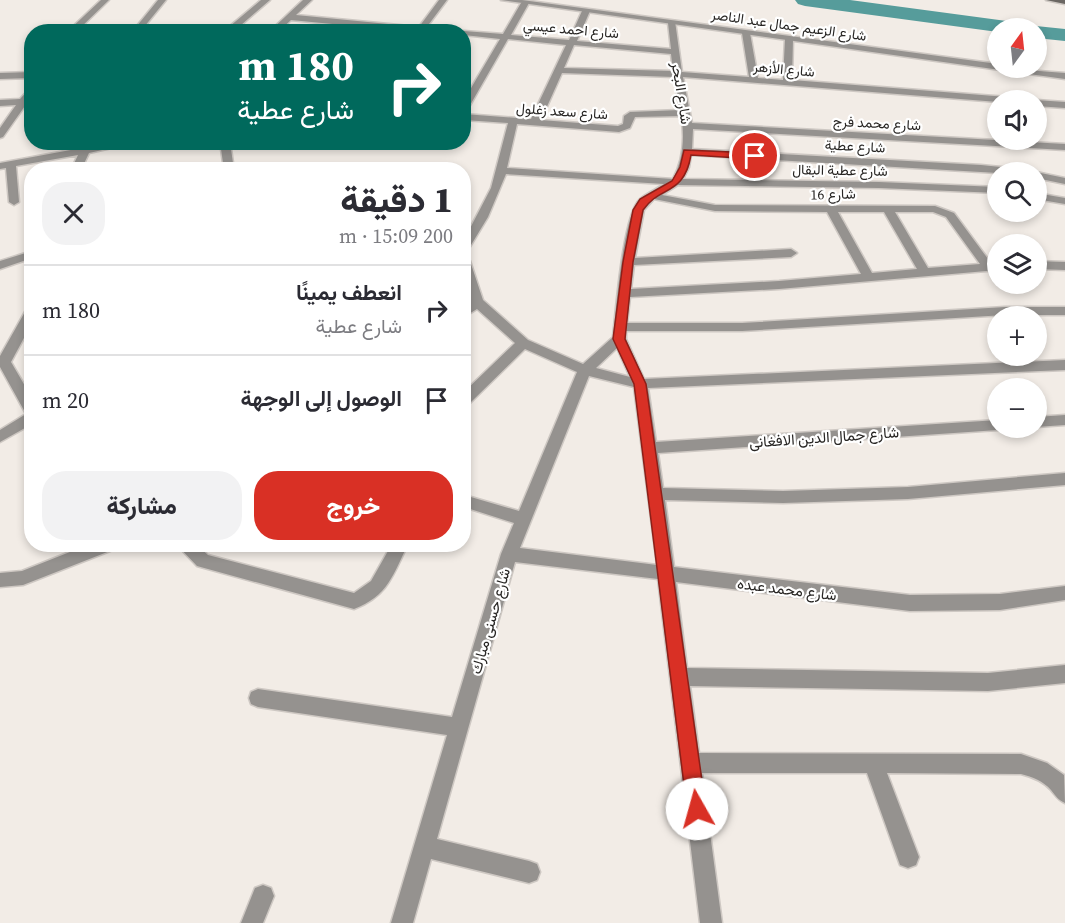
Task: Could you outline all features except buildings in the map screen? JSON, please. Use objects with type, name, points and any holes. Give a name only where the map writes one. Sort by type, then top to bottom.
[{"type":"main road","points":[[1050,0],[1065,2]]},
{"type":"street","points":[[80,24],[105,0]]},
{"type":"street","points":[[141,24],[162,0]]},
{"type":"street","points":[[237,24],[266,0]]},
{"type":"street","points":[[282,24],[308,0]]},
{"type":"street","points":[[425,24],[443,0]]},
{"type":"street","name":"شارع الزعيم جمال عبد الناصر","points":[[505,0],[987,65]]},
{"type":"street","points":[[471,95],[525,3]]},
{"type":"street","points":[[534,124],[586,11]]},
{"type":"street","points":[[289,17],[350,24]]},
{"type":"street","name":"شارع البحر","points":[[672,23],[678,74],[687,119],[687,152],[684,167],[676,182]]},
{"type":"street","points":[[746,33],[754,80]]},
{"type":"street","name":"شارع احمد عيسي","points":[[471,34],[675,52]]},
{"type":"street","points":[[787,83],[789,39]]},
{"type":"street","name":"شارع الأزهر","points":[[558,70],[678,74],[987,98]]},
{"type":"street","points":[[0,76],[24,74]]},
{"type":"street","name":"شارع الزعيم جمال عبد الناصر","points":[[1047,74],[1065,76]]},
{"type":"street","points":[[0,103],[23,102]]},
{"type":"street","points":[[0,135],[4,124],[23,102]]},
{"type":"street","points":[[1047,104],[1065,105]]},
{"type":"street","name":"شارع سعد زغلول","points":[[471,118],[619,129],[627,126],[629,116],[633,114],[687,119]]},
{"type":"street","name":"شارع محمد فرج","points":[[687,119],[1065,147]]},
{"type":"street","points":[[471,238],[494,197],[503,171],[513,122]]},
{"type":"street","points":[[14,202],[6,165],[81,150]]},
{"type":"street","name":"شارع عطية","points":[[687,152],[987,169]]},
{"type":"street","name":"شارع عطية البقال","points":[[503,171],[676,182],[879,185],[987,190]]},
{"type":"street","points":[[1047,177],[1065,181]]},
{"type":"street","points":[[676,182],[644,201],[638,210],[628,262],[620,333],[640,384],[650,448],[711,923]]},
{"type":"street","name":"شارع 16","points":[[653,196],[715,208],[935,209],[950,215],[987,259]]},
{"type":"street","points":[[1047,198],[1065,201]]},
{"type":"street","points":[[831,208],[868,276]]},
{"type":"street","points":[[887,208],[924,271]]},
{"type":"street","points":[[628,262],[791,253]]},
{"type":"street","points":[[0,265],[24,257]]},
{"type":"street","points":[[1047,265],[1065,266]]},
{"type":"street","points":[[624,293],[779,285],[987,266]]},
{"type":"street","points":[[471,284],[477,303],[523,343],[585,370],[640,384],[1065,365]]},
{"type":"street","points":[[471,308],[477,303]]},
{"type":"street","points":[[620,333],[993,312],[1065,311]]},
{"type":"street","points":[[24,332],[2,362],[24,398]]},
{"type":"street","name":"شارع حسنى مبارك","points":[[402,923],[509,554],[585,370],[620,333]]},
{"type":"street","points":[[471,393],[523,343]]},
{"type":"street","points":[[1047,421],[1065,420]]},
{"type":"street","points":[[0,437],[24,422]]},
{"type":"street","name":"شارع جمال الدين الافغانى","points":[[650,448],[987,426]]},
{"type":"street","points":[[656,494],[783,497],[896,493],[1065,479]]},
{"type":"street","points":[[471,503],[523,519]]},
{"type":"street","points":[[0,580],[23,578],[89,552]]},
{"type":"street","points":[[193,552],[203,561],[354,601],[365,598],[376,589],[396,552]]},
{"type":"street","name":"شارع محمد عبده","points":[[509,554],[910,603],[1000,602],[1065,593]]},
{"type":"street","points":[[680,677],[988,682],[1065,674]]},
{"type":"street","points":[[258,698],[459,727]]},
{"type":"street","points":[[691,763],[1021,764],[1039,768],[1061,785],[1065,793]]},
{"type":"street","points":[[874,764],[908,857]]},
{"type":"street","points":[[424,847],[529,872]]},
{"type":"street","points":[[252,923],[262,896]]},
{"type":"waterway","points":[[805,0],[987,24]]},
{"type":"waterway","points":[[1047,33],[1065,35]]},
{"type":"route","points":[[697,809],[640,384],[632,362],[619,339],[628,262],[638,210],[644,201],[676,182],[684,167],[687,152],[755,156]]}]
